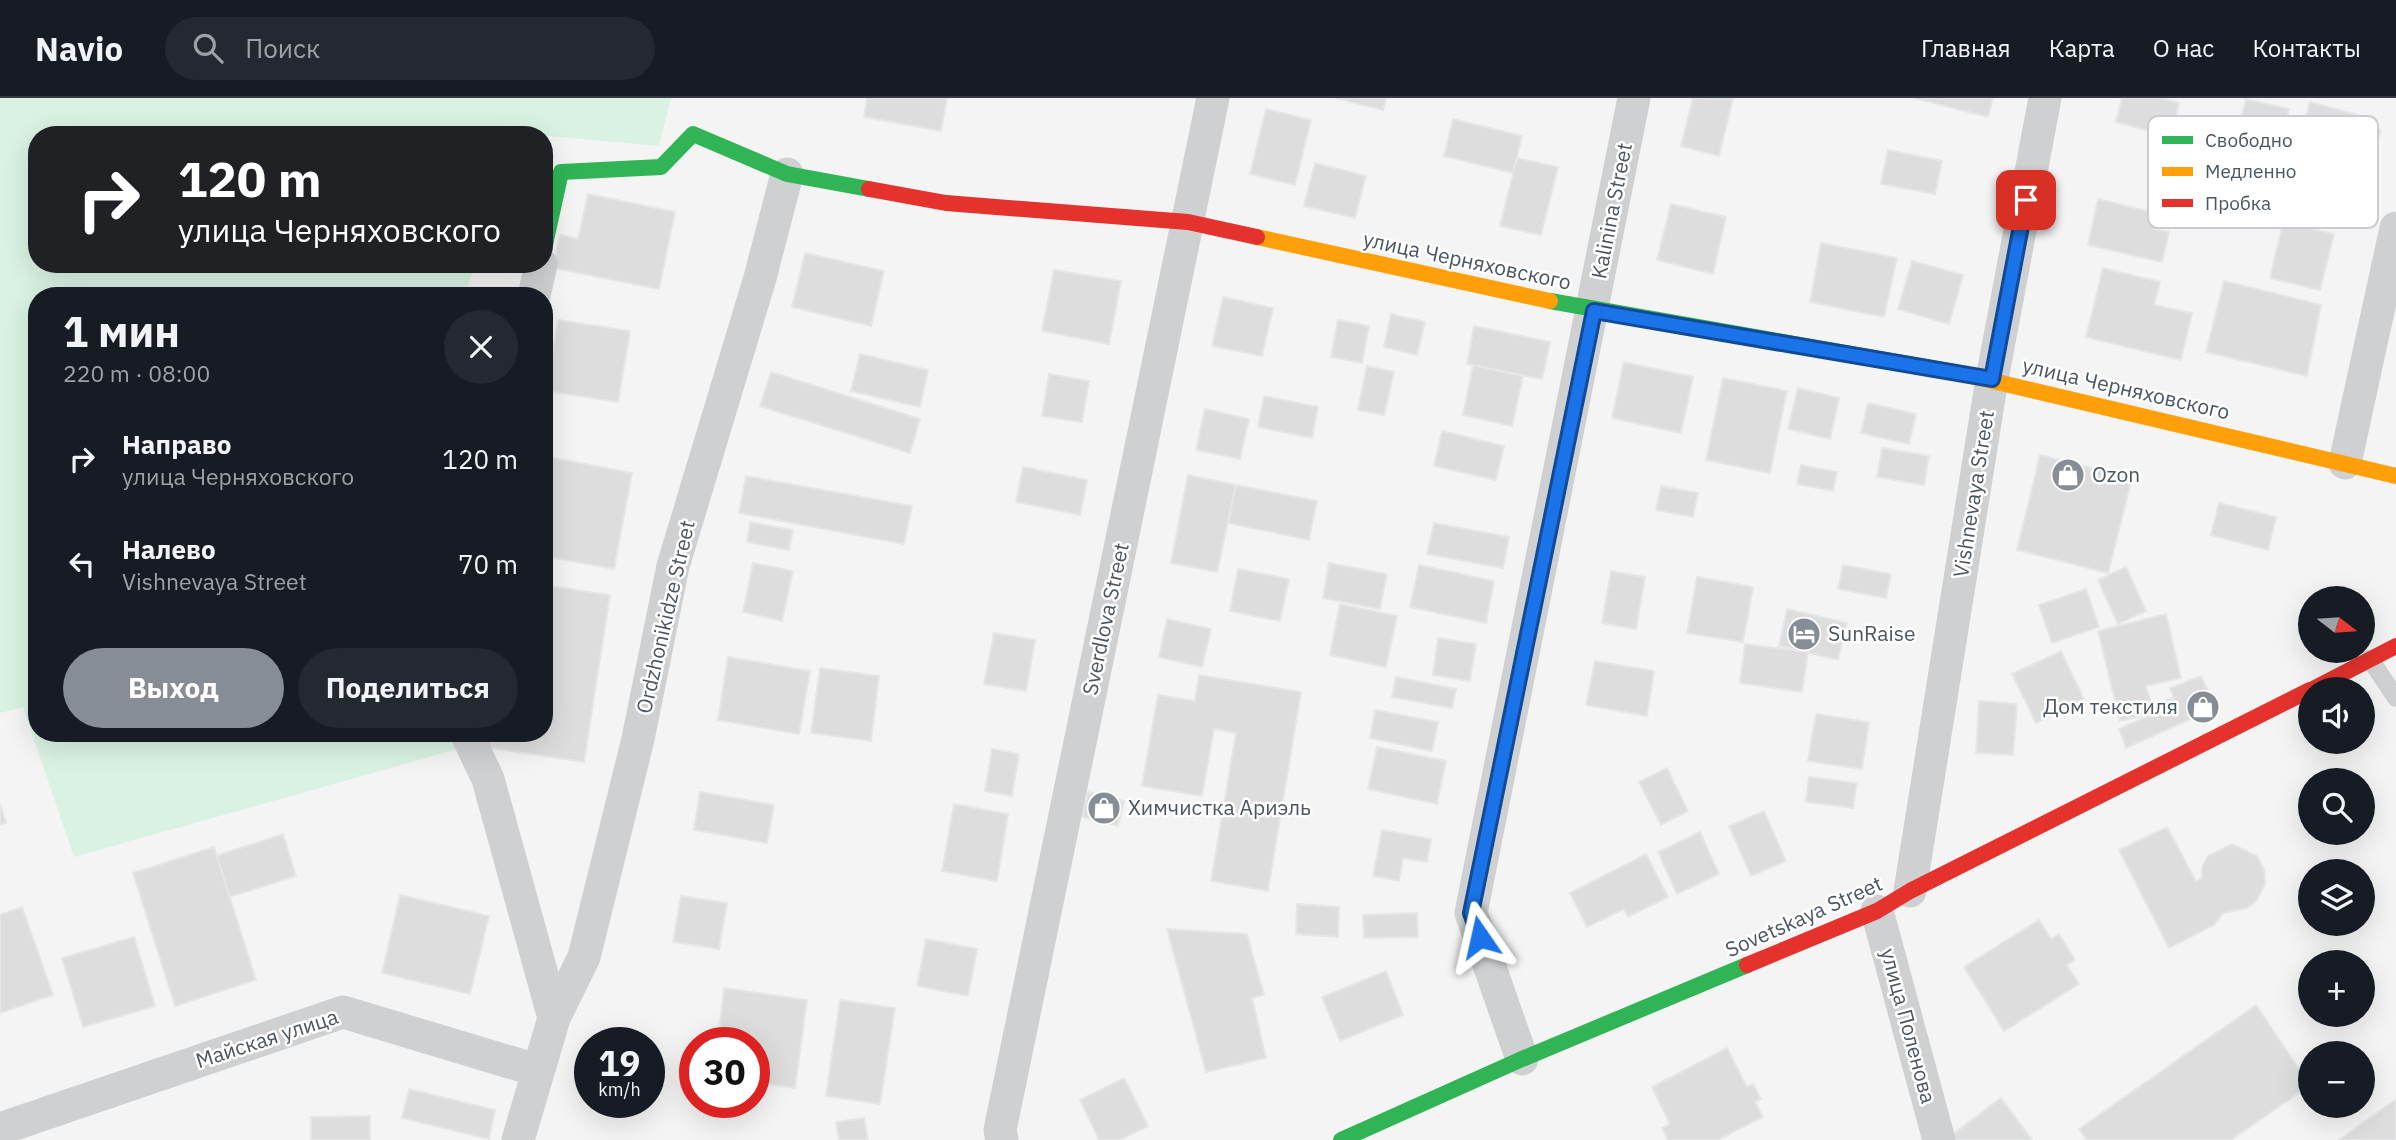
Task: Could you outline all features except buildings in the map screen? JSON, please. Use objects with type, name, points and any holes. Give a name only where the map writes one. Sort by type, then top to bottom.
[{"type":"street","name":"Sverdlova Street","points":[[1002,1140],[1000,1130],[1213,98]]},
{"type":"street","name":"Kalinina Street","points":[[1522,1059],[1471,913],[1594,311],[1634,98]]},
{"type":"street","name":"Vishnevaya Street","points":[[1910,891],[1992,379],[2045,98]]},
{"type":"street","name":"улица Черняховского","points":[[553,208],[561,172],[661,167],[693,134],[787,174],[946,203],[1188,222],[1594,311],[1992,379],[2396,476]]},
{"type":"street","name":"Ordzhonikidze Street","points":[[518,1140],[536,1070],[554,1018],[584,957],[638,739],[673,566],[760,278],[787,174]]},
{"type":"street","points":[[2344,463],[2396,228]]},
{"type":"street","name":"Sovetskaya Street","points":[[2375,656],[2396,646]]},
{"type":"street","name":"Sovetskaya Street","points":[[2335,677],[2362,663]]},
{"type":"street","name":"Sovetskaya Street","points":[[1341,1140],[1522,1059],[1877,911],[1910,891],[2298,696]]},
{"type":"street","points":[[470,742],[488,779],[554,1018]]},
{"type":"street","name":"улица Поленова","points":[[1877,911],[1939,1140]]},
{"type":"street","name":"Майская улица","points":[[0,1129],[343,1012],[536,1070]]},
{"type":"lane","points":[[2373,663],[2396,698]]},
{"type":"green space","points":[[0,98],[671,98],[659,146],[553,136],[553,126],[28,126],[28,273],[471,273],[468,287],[28,287],[28,722],[23,707],[0,713]]},
{"type":"green space","points":[[35,742],[455,742],[458,749],[74,857]]},
{"type":"traffic: fast","points":[[553,208],[561,172],[661,167],[693,134],[787,174],[869,189]]},
{"type":"traffic: fast","points":[[1550,301],[1959,373]]},
{"type":"traffic: fast","points":[[1341,1140],[1522,1059],[1747,965]]},
{"type":"traffic: slow","points":[[1257,237],[1550,301]]},
{"type":"traffic: slow","points":[[1959,373],[2396,476]]},
{"type":"traffic: jam","points":[[869,189],[946,203],[1188,222],[1257,237]]},
{"type":"traffic: jam","points":[[2336,677],[2396,646]]},
{"type":"traffic: jam","points":[[1747,965],[1877,911],[1910,891],[2298,696]]},
{"type":"place","name":"Ozon","points":[[2068,475]]},
{"type":"place","name":"SunRaise","points":[[1804,634]]},
{"type":"place","name":"Дом текстиля","points":[[2203,707]]},
{"type":"place","name":"Химчистка Ариэль","points":[[1104,808]]},
{"type":"route","points":[[1480,937],[1471,913],[1594,311],[1992,379],[2026,200]]}]
